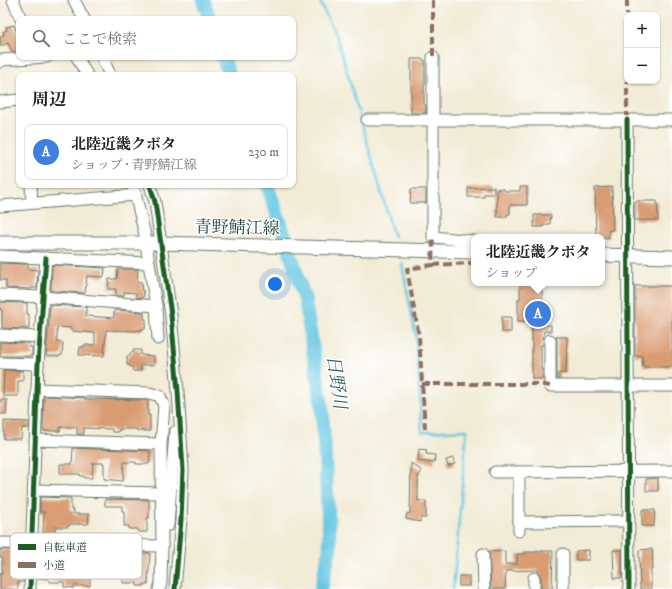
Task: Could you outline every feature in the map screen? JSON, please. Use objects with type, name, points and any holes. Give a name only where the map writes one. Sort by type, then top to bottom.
[{"type":"main road","name":"青野鯖江線","points":[[0,243],[164,243],[471,252]]},
{"type":"main road","points":[[605,255],[672,256]]},
{"type":"street","points":[[13,0],[20,16]]},
{"type":"street","points":[[74,0],[82,16]]},
{"type":"street","points":[[433,57],[433,237],[471,241]]},
{"type":"street","points":[[0,62],[0,60],[16,59]]},
{"type":"street","points":[[79,60],[85,72]]},
{"type":"street","points":[[103,60],[109,72]]},
{"type":"street","points":[[0,102],[16,100]]},
{"type":"street","points":[[366,120],[672,120]]},
{"type":"street","points":[[627,120],[629,589]]},
{"type":"street","points":[[30,188],[32,203]]},
{"type":"street","points":[[151,188],[164,243],[180,418],[183,470],[181,520],[175,589]]},
{"type":"street","points":[[0,206],[135,190],[144,236]]},
{"type":"street","points":[[147,251],[156,306],[158,339]]},
{"type":"street","points":[[0,256],[148,263]]},
{"type":"street","points":[[32,533],[38,364],[46,258]]},
{"type":"street","points":[[0,296],[43,296],[156,306]]},
{"type":"street","points":[[0,335],[40,337]]},
{"type":"street","points":[[550,340],[550,386],[672,386]]},
{"type":"street","points":[[0,363],[38,364]]},
{"type":"street","points":[[37,389],[149,393],[160,396],[164,406],[161,444],[162,546],[161,583],[159,589]]},
{"type":"street","points":[[162,531],[168,526],[175,432],[180,418]]},
{"type":"street","points":[[36,440],[161,444]]},
{"type":"street","points":[[495,472],[672,471]]},
{"type":"street","points":[[519,472],[519,527],[629,521]]},
{"type":"street","points":[[33,490],[161,493]]},
{"type":"street","points":[[0,543],[10,543]]},
{"type":"street","points":[[142,546],[162,546]]},
{"type":"street","points":[[483,554],[484,589]]},
{"type":"street","points":[[563,554],[563,589]]},
{"type":"street","points":[[30,579],[30,589]]},
{"type":"building","points":[[14,25],[16,30],[16,51],[12,52],[8,43],[0,46],[0,37],[4,35],[3,32],[7,30],[6,27]]},
{"type":"building","points":[[411,59],[425,60],[424,105],[426,105],[426,113],[411,113]]},
{"type":"building","points":[[494,187],[494,194],[484,194],[484,197],[468,197],[468,188]]},
{"type":"building","points":[[520,187],[527,187],[527,205],[510,205],[510,214],[507,214],[507,217],[497,217],[497,189],[504,189],[505,191],[520,191]]},
{"type":"building","points":[[612,187],[613,230],[609,230],[609,238],[605,238],[605,234],[596,234],[595,188]]},
{"type":"building","points":[[411,189],[426,189],[426,203],[410,203]]},
{"type":"building","points":[[635,201],[657,201],[658,220],[635,220]]},
{"type":"building","points":[[534,215],[551,215],[550,224],[543,225],[543,227],[534,227]]},
{"type":"building","points":[[0,263],[28,264],[28,269],[38,270],[37,288],[6,288],[6,280],[0,280]]},
{"type":"building","points":[[52,265],[105,268],[104,277],[87,276],[85,293],[51,291]]},
{"type":"building","points":[[118,269],[138,269],[137,282],[141,282],[142,284],[141,290],[143,290],[144,296],[142,298],[136,297],[136,293],[124,292],[124,296],[116,296],[116,289],[108,289],[109,279],[117,279]]},
{"type":"building","points":[[520,286],[542,286],[542,325],[551,325],[551,331],[544,331],[543,345],[541,345],[541,370],[543,370],[543,379],[532,379],[532,321],[518,321],[518,299],[520,299]]},
{"type":"building","points":[[635,286],[672,286],[672,367],[643,367],[642,356],[635,356]]},
{"type":"building","points":[[0,302],[27,303],[29,329],[2,328],[2,310],[0,310]]},
{"type":"building","points":[[50,305],[86,307],[86,316],[114,318],[114,310],[144,312],[146,326],[145,329],[141,329],[141,331],[106,330],[104,356],[79,355],[80,347],[84,347],[84,345],[95,345],[95,333],[71,331],[71,328],[57,327],[57,342],[63,343],[62,355],[46,356]]},
{"type":"building","points":[[502,317],[511,317],[511,332],[502,332]]},
{"type":"building","points":[[556,337],[567,337],[566,373],[559,373],[559,379],[557,379]]},
{"type":"building","points":[[0,342],[29,343],[29,347],[32,347],[32,355],[1,356]]},
{"type":"building","points":[[133,350],[141,350],[141,355],[154,356],[154,365],[141,365],[141,371],[133,371],[133,367],[127,365],[127,356],[130,356],[130,353],[133,353]]},
{"type":"building","points":[[4,370],[23,371],[23,381],[18,381],[18,396],[3,396]]},
{"type":"building","points":[[44,396],[85,399],[148,400],[150,431],[120,429],[118,432],[112,432],[112,429],[84,428],[84,434],[77,434],[77,427],[60,427],[60,431],[43,431]]},
{"type":"building","points":[[0,400],[7,400],[6,414],[0,414]]},
{"type":"building","points":[[4,421],[29,422],[29,428],[22,428],[21,439],[4,439]]},
{"type":"building","points":[[73,448],[150,451],[149,464],[124,462],[123,481],[104,479],[104,463],[93,463],[92,478],[84,478],[84,476],[80,476],[80,474],[60,474],[60,464],[72,464]]},
{"type":"building","points":[[419,449],[427,450],[426,454],[435,455],[434,463],[418,461]]},
{"type":"building","points":[[453,458],[455,464],[448,466],[446,460]]},
{"type":"building","points":[[411,463],[422,471],[418,476],[418,501],[426,501],[426,518],[420,518],[420,522],[406,519],[407,513],[410,514]]},
{"type":"building","points":[[658,478],[658,491],[646,491],[646,479]]},
{"type":"building","points":[[40,497],[71,498],[71,510],[74,510],[74,514],[89,514],[88,524],[70,524],[68,527],[55,527],[55,533],[43,533],[44,512],[40,512]]},
{"type":"building","points":[[105,499],[149,500],[147,532],[138,532],[138,529],[129,529],[129,526],[124,526],[124,511],[122,511],[122,506],[105,506]]},
{"type":"building","points":[[642,510],[655,510],[654,526],[642,526]]},
{"type":"building","points":[[652,549],[653,569],[651,569],[651,589],[640,589],[639,550]]},
{"type":"building","points":[[0,550],[10,550],[10,579],[23,579],[23,582],[18,582],[18,589],[0,589],[2,557],[0,557]]},
{"type":"building","points":[[589,550],[589,560],[576,560],[576,551]]},
{"type":"building","points":[[613,550],[622,550],[622,578],[614,578]]},
{"type":"building","points":[[505,551],[505,564],[517,564],[517,554],[526,554],[526,552],[537,551],[553,551],[552,589],[541,589],[541,578],[538,570],[506,571],[505,589],[491,589],[489,552]]},
{"type":"building","points":[[142,553],[150,553],[148,584],[144,584],[144,586],[137,586],[137,583],[123,583],[123,579],[142,579]]},
{"type":"building","points":[[459,576],[469,576],[469,586],[459,586]]},
{"type":"building","points":[[49,579],[90,579],[90,586],[74,586],[74,588],[64,587],[64,582],[49,582]]},
{"type":"waterway","name":"日野川","points":[[203,0],[209,16]]},
{"type":"waterway","points":[[319,0],[333,29],[341,51],[394,237]]},
{"type":"waterway","name":"日野川","points":[[224,60],[228,72]]},
{"type":"waterway","name":"日野川","points":[[268,188],[305,300],[322,406],[330,548],[321,589]]},
{"type":"waterway","points":[[402,264],[416,336],[422,432],[467,430],[453,589]]},
{"type":"marked path","points":[[433,0],[433,57]]},
{"type":"marked path","points":[[627,0],[627,12]]},
{"type":"marked path","points":[[627,84],[627,120]]},
{"type":"marked path","points":[[425,429],[419,337],[407,269],[432,265],[433,237]]},
{"type":"marked path","points":[[432,265],[471,263]]},
{"type":"marked path","points":[[422,384],[539,384],[550,386]]},
{"type":"cycle path","points":[[627,120],[629,589]]},
{"type":"cycle path","points":[[151,188],[155,202],[171,315],[183,470],[181,520],[175,589]]},
{"type":"cycle path","points":[[32,533],[38,364],[46,258]]},
{"type":"cycle path","points":[[30,579],[30,589]]},
{"type":"place","name":"北陸近畿クボタ","points":[[538,314]]}]
